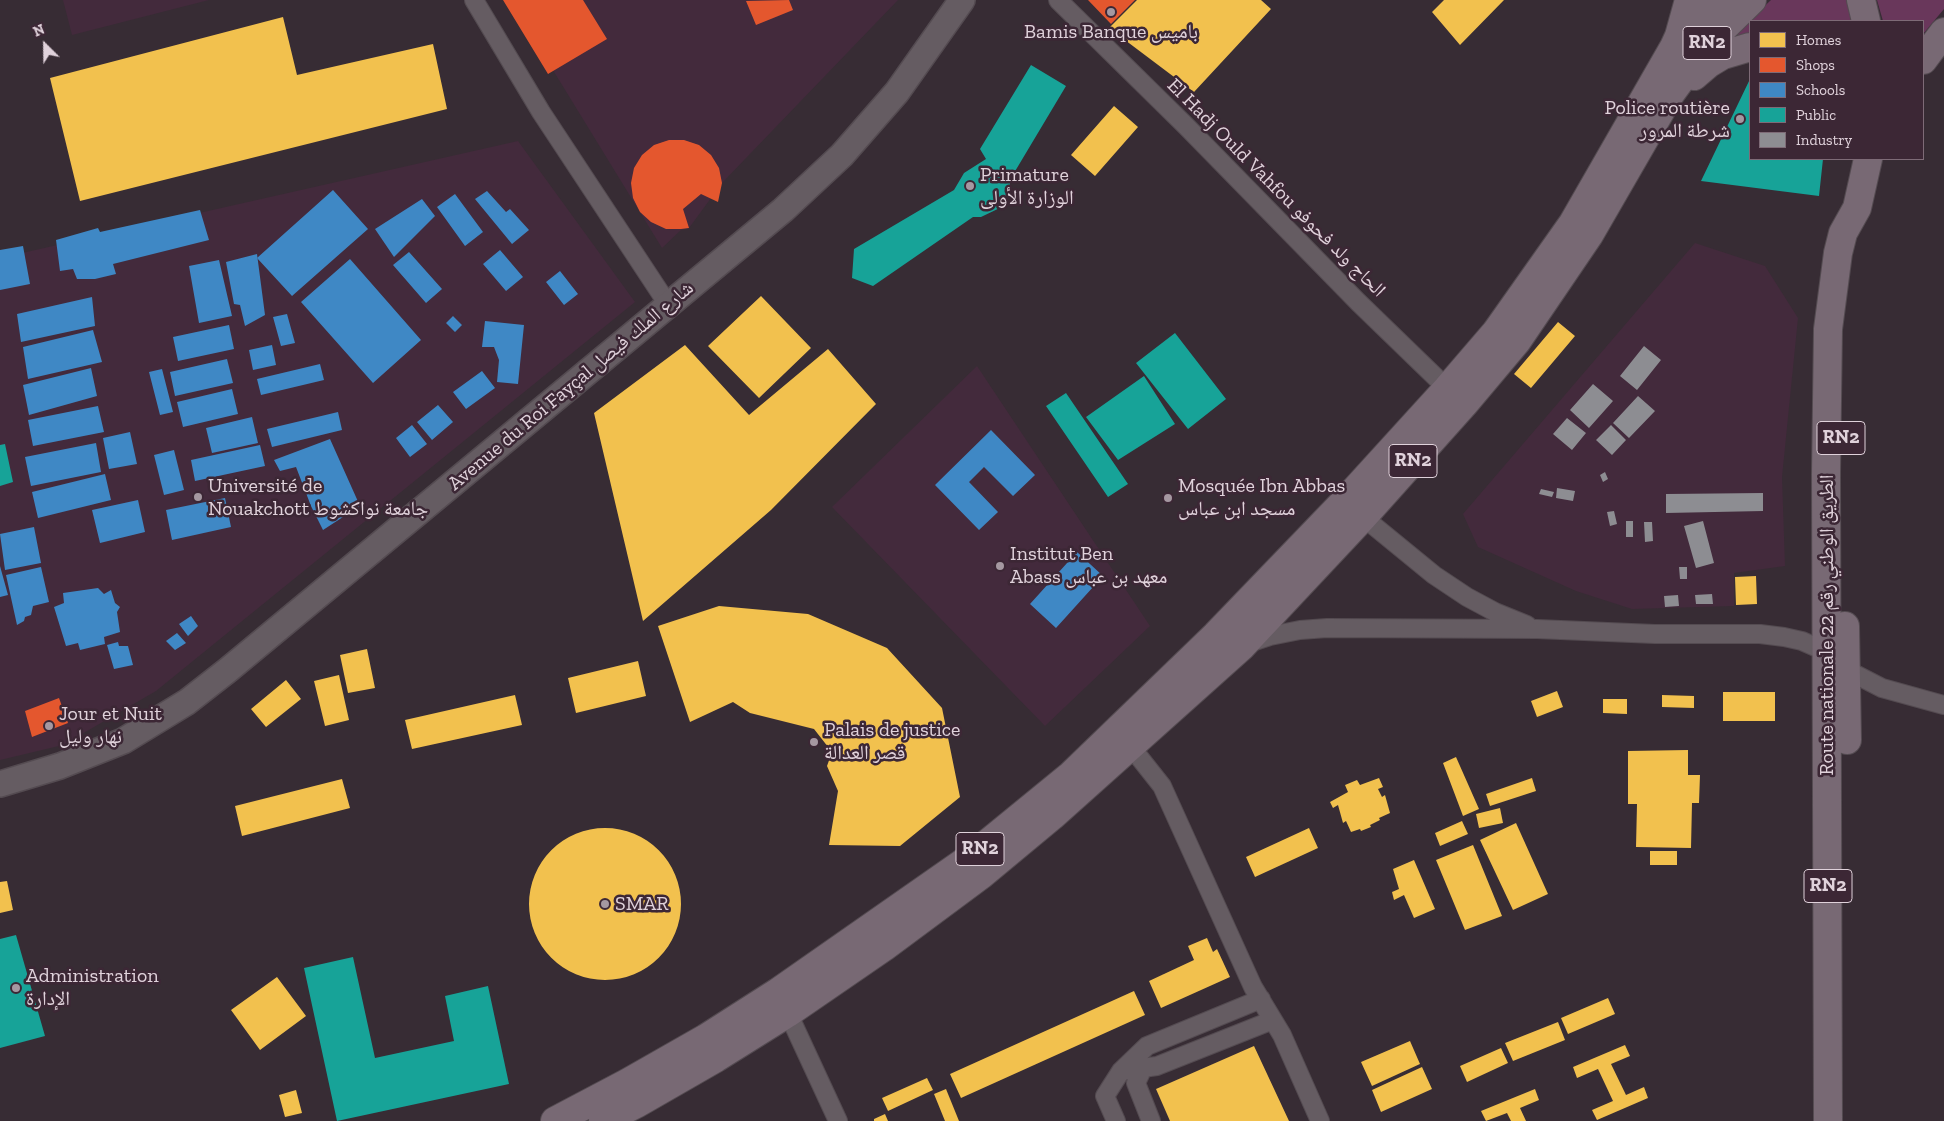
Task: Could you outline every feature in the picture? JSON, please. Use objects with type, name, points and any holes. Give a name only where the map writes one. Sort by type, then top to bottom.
[{"type":"highway","points":[[1679,36],[1689,0]]},
{"type":"highway","name":"RN2","points":[[1456,397],[1496,332],[1573,223],[1679,36],[1721,0]]},
{"type":"highway","name":"RN2","points":[[555,1121],[627,1084],[698,1043],[778,992],[967,860],[1071,775],[1124,738],[1242,646],[1354,509],[1456,397],[1517,342],[1589,235],[1671,93],[1707,44],[1752,0]]},
{"type":"highway","points":[[1861,0],[1866,20]]},
{"type":"highway","points":[[1924,59],[1944,32]]},
{"type":"highway","points":[[1671,93],[1708,64],[1723,55],[1749,47]]},
{"type":"highway","name":"RN2","points":[[1857,208],[1869,162]]},
{"type":"highway","name":"Route nationale 22 الطريق الوطني رقم","points":[[1828,1121],[1826,474],[1828,329],[1838,253],[1844,233],[1857,208]]},
{"type":"highway","name":"Route nationale 22 الطريق الوطني رقم","points":[[1844,1121],[1847,670],[1841,484],[1842,372],[1843,321],[1855,256],[1857,208]]},
{"type":"highway","name":"RN2","points":[[603,1121],[716,1058],[788,1013],[884,947],[981,875],[1052,816],[1216,635],[1354,509]]},
{"type":"street","points":[[474,0],[541,112],[669,306]]},
{"type":"street","name":"Avenue du Roi Fayçal شارع الملك فيصل","points":[[0,784],[96,753],[122,741],[187,702],[235,664],[769,222],[842,154],[897,92],[962,0]]},
{"type":"street","name":"El Hadj Ould Vahfou الحاج ولد فحوفو","points":[[1058,0],[1456,397]]},
{"type":"street","points":[[1354,509],[1434,575],[1467,597],[1494,612],[1537,629]]},
{"type":"street","points":[[1216,635],[1242,646],[1270,636],[1300,630],[1327,628],[1537,629],[1655,634],[1760,634],[1802,641],[1828,652],[1847,670],[1882,688],[1944,705]]},
{"type":"street","points":[[1124,738],[1162,786],[1253,986],[1282,1035],[1320,1121]]},
{"type":"street","points":[[1116,1121],[1105,1096],[1121,1071],[1147,1046],[1261,999]]},
{"type":"street","points":[[788,1013],[838,1121]]},
{"type":"street","points":[[1121,1071],[1157,1066],[1273,1020]]},
{"type":"street","points":[[1143,1068],[1136,1083],[1151,1121]]},
{"type":"shaded area","points":[[63,0],[209,0],[72,35]]},
{"type":"shaded area","points":[[510,0],[898,0],[722,183],[689,228],[681,230],[662,248]]},
{"type":"shaded area","points":[[1771,0],[1849,0],[1855,20],[1750,20]]},
{"type":"shaded area","points":[[1877,0],[1944,0],[1944,9],[1924,33],[1924,20],[1883,20]]},
{"type":"shaded area","points":[[1749,21],[1749,37],[1730,39]]},
{"type":"shaded area","name":"Université de Nouakchott جامعة نواكشوط","points":[[518,141],[635,302],[156,691],[63,745],[0,760],[0,258]]},
{"type":"shaded area","points":[[1695,243],[1765,266],[1798,318],[1782,477],[1785,566],[1734,573],[1734,606],[1632,609],[1576,591],[1478,547],[1463,514]]},
{"type":"shaded area","name":"Institut Ben Abass معهد بن عباس","points":[[977,366],[1150,626],[1045,726],[832,507]]},
{"type":"building: Homes","points":[[1137,0],[1261,0],[1271,9],[1194,92],[1109,28]]},
{"type":"building: Homes","points":[[1444,0],[1504,0],[1460,45],[1432,12]]},
{"type":"building: Homes","points":[[283,17],[297,75],[433,44],[447,109],[80,201],[50,78]]},
{"type":"building: Homes","points":[[1114,106],[1138,127],[1095,176],[1071,155]]},
{"type":"building: Homes","points":[[761,296],[811,348],[759,398],[708,346]]},
{"type":"building: Homes","points":[[1558,322],[1575,336],[1531,388],[1514,374]]},
{"type":"building: Homes","points":[[685,345],[749,415],[828,349],[876,404],[771,510],[643,621],[594,413]]},
{"type":"building: Homes","points":[[1756,576],[1757,604],[1736,605],[1735,577]]},
{"type":"building: Homes","points":[[719,606],[808,614],[887,648],[942,708],[960,797],[900,846],[829,845],[838,791],[827,766],[832,752],[814,729],[750,713],[733,702],[690,722],[658,626]]},
{"type":"building: Homes","points":[[367,649],[375,688],[348,693],[340,655]]},
{"type":"building: Homes","points":[[638,661],[646,696],[576,713],[568,678]]},
{"type":"building: Homes","points":[[339,675],[349,720],[325,726],[314,681]]},
{"type":"building: Homes","points":[[286,680],[301,699],[266,727],[251,709]]},
{"type":"building: Homes","points":[[1557,691],[1563,707],[1537,717],[1531,701]]},
{"type":"building: Homes","points":[[1723,692],[1775,692],[1775,721],[1723,721]]},
{"type":"building: Homes","points":[[515,695],[522,725],[412,749],[405,720]]},
{"type":"building: Homes","points":[[1662,695],[1694,696],[1694,708],[1662,707]]},
{"type":"building: Homes","points":[[1603,699],[1627,699],[1627,714],[1603,713]]},
{"type":"building: Homes","points":[[1688,750],[1688,775],[1700,775],[1699,803],[1692,803],[1691,848],[1636,847],[1637,804],[1628,804],[1628,751]]},
{"type":"building: Homes","points":[[1456,757],[1479,809],[1463,816],[1443,763]]},
{"type":"building: Homes","points":[[1379,778],[1383,787],[1378,789],[1382,797],[1385,795],[1390,813],[1379,818],[1380,820],[1370,825],[1371,827],[1351,832],[1346,821],[1343,823],[1338,805],[1333,808],[1330,802],[1348,792],[1345,785],[1357,780],[1360,785]]},
{"type":"building: Homes","points":[[1532,778],[1536,791],[1490,806],[1486,794]]},
{"type":"building: Homes","points":[[342,779],[350,808],[242,836],[235,806]]},
{"type":"building: Homes","points":[[1500,808],[1503,823],[1479,828],[1476,814]]},
{"type":"building: Homes","points":[[1462,821],[1468,834],[1440,846],[1435,833]]},
{"type":"building: Homes","points":[[1516,823],[1548,894],[1513,910],[1480,840]]},
{"type":"building: Homes","name":"SMAR","points":[[605,828],[634,834],[659,850],[675,875],[681,904],[675,933],[659,958],[634,974],[605,980],[576,974],[551,958],[535,933],[529,904],[535,875],[551,850],[576,834]]},
{"type":"building: Homes","points":[[1309,828],[1318,848],[1255,877],[1246,857]]},
{"type":"building: Homes","points":[[1473,845],[1502,916],[1465,930],[1436,860]]},
{"type":"building: Homes","points":[[1650,851],[1677,851],[1677,865],[1650,865]]},
{"type":"building: Homes","points":[[1414,860],[1435,909],[1414,918],[1404,895],[1394,900],[1392,892],[1399,889],[1393,869]]},
{"type":"building: Homes","points":[[7,881],[13,910],[0,913],[0,882]]},
{"type":"building: Homes","points":[[1207,938],[1213,952],[1217,949],[1230,977],[1161,1008],[1149,981],[1194,960],[1188,946]]},
{"type":"building: Homes","points":[[277,977],[306,1016],[260,1050],[231,1010]]},
{"type":"building: Homes","points":[[1134,991],[1145,1015],[961,1098],[950,1074]]},
{"type":"building: Homes","points":[[1608,998],[1615,1014],[1568,1034],[1561,1018]]},
{"type":"building: Homes","points":[[1558,1022],[1565,1040],[1513,1061],[1505,1043]]},
{"type":"building: Homes","points":[[1410,1041],[1420,1064],[1372,1086],[1361,1062]]},
{"type":"building: Homes","points":[[1625,1045],[1630,1056],[1611,1064],[1626,1095],[1644,1087],[1648,1098],[1597,1120],[1592,1110],[1613,1101],[1598,1069],[1577,1078],[1573,1067]]},
{"type":"building: Homes","points":[[1254,1046],[1289,1121],[1170,1121],[1156,1089]]},
{"type":"building: Homes","points":[[1501,1048],[1508,1063],[1467,1082],[1460,1066]]},
{"type":"building: Homes","points":[[1422,1067],[1432,1089],[1381,1112],[1372,1090]]},
{"type":"building: Homes","points":[[927,1078],[933,1090],[888,1111],[882,1098]]},
{"type":"building: Homes","points":[[946,1089],[959,1121],[945,1121],[934,1094]]},
{"type":"building: Homes","points":[[1535,1089],[1539,1100],[1520,1108],[1526,1121],[1511,1121],[1507,1113],[1486,1121],[1481,1111]]},
{"type":"building: Homes","points":[[296,1090],[302,1113],[285,1117],[279,1095]]},
{"type":"building: Homes","points":[[885,1114],[888,1121],[874,1121],[874,1119]]},
{"type":"building: Shops","points":[[503,0],[583,0],[607,39],[548,74]]},
{"type":"building: Shops","points":[[789,0],[793,10],[756,25],[746,1]]},
{"type":"building: Shops","name":"Bamis Banque باميس","points":[[1088,0],[1135,0],[1111,24]]},
{"type":"building: Shops","points":[[669,140],[684,140],[699,145],[711,155],[719,168],[722,183],[718,202],[701,194],[683,209],[689,228],[666,229],[651,222],[640,212],[633,198],[631,183],[634,168],[642,155],[654,145]]},
{"type":"building: Shops","points":[[59,698],[68,723],[32,737],[25,711]]},
{"type":"building: Schools","points":[[333,190],[368,229],[292,296],[257,258]]},
{"type":"building: Schools","points":[[487,191],[506,212],[510,209],[529,230],[512,244],[475,199]]},
{"type":"building: Schools","points":[[455,194],[483,232],[465,246],[437,207]]},
{"type":"building: Schools","points":[[422,199],[435,216],[394,257],[375,229]]},
{"type":"building: Schools","points":[[200,210],[209,240],[113,264],[116,274],[95,279],[77,279],[73,269],[60,271],[56,240],[98,228],[100,232]]},
{"type":"building: Schools","points":[[23,246],[30,284],[0,290],[0,250]]},
{"type":"building: Schools","points":[[500,250],[523,277],[506,291],[483,264]]},
{"type":"building: Schools","points":[[409,252],[442,289],[426,303],[393,265]]},
{"type":"building: Schools","points":[[257,254],[265,315],[245,326],[240,305],[234,304],[226,262]]},
{"type":"building: Schools","points":[[350,259],[421,340],[373,383],[301,302]]},
{"type":"building: Schools","points":[[219,260],[232,316],[199,323],[189,266]]},
{"type":"building: Schools","points":[[560,271],[578,294],[564,305],[546,282]]},
{"type":"building: Schools","points":[[92,297],[95,326],[21,342],[17,314]]},
{"type":"building: Schools","points":[[287,314],[295,343],[281,346],[273,317]]},
{"type":"building: Schools","points":[[453,316],[462,325],[455,332],[446,323]]},
{"type":"building: Schools","points":[[485,321],[524,325],[518,384],[497,382],[499,360],[494,347],[482,347]]},
{"type":"building: Schools","points":[[229,325],[234,349],[178,361],[173,337]]},
{"type":"building: Schools","points":[[93,330],[102,362],[28,379],[23,347]]},
{"type":"building: Schools","points":[[272,345],[276,365],[253,370],[249,350]]},
{"type":"building: Schools","points":[[227,359],[233,383],[175,396],[170,372]]},
{"type":"building: Schools","points":[[320,364],[324,380],[261,395],[257,379]]},
{"type":"building: Schools","points":[[91,368],[97,396],[29,415],[23,385]]},
{"type":"building: Schools","points":[[162,369],[173,412],[160,415],[149,372]]},
{"type":"building: Schools","points":[[482,371],[495,388],[466,409],[453,392]]},
{"type":"building: Schools","points":[[232,389],[238,414],[183,427],[177,402]]},
{"type":"building: Schools","points":[[438,405],[453,422],[432,440],[417,422]]},
{"type":"building: Schools","points":[[98,406],[104,432],[33,446],[28,420]]},
{"type":"building: Schools","points":[[338,412],[342,430],[272,447],[267,429]]},
{"type":"building: Schools","points":[[252,417],[258,443],[212,453],[206,428]]},
{"type":"building: Schools","points":[[412,425],[427,444],[410,457],[396,438]]},
{"type":"building: Schools","points":[[991,430],[1035,475],[1013,496],[984,467],[969,482],[998,512],[979,530],[935,485]]},
{"type":"building: Schools","points":[[130,432],[137,464],[109,469],[103,438]]},
{"type":"building: Schools","points":[[330,439],[360,506],[323,530],[311,506],[296,467],[280,471],[274,460]]},
{"type":"building: Schools","points":[[96,443],[101,472],[31,486],[25,457]]},
{"type":"building: Schools","points":[[260,445],[265,466],[195,481],[191,460]]},
{"type":"building: Schools","points":[[174,450],[184,490],[164,495],[154,455]]},
{"type":"building: Schools","points":[[105,474],[111,500],[38,518],[32,492]]},
{"type":"building: Schools","points":[[225,498],[231,527],[172,540],[166,510]]},
{"type":"building: Schools","points":[[138,500],[145,532],[100,543],[92,510]]},
{"type":"building: Schools","points":[[34,527],[41,563],[5,570],[0,534]]},
{"type":"building: Schools","points":[[1077,552],[1103,576],[1056,628],[1030,604]]},
{"type":"building: Schools","points":[[0,566],[8,595],[0,597]]},
{"type":"building: Schools","points":[[41,567],[49,602],[33,606],[31,615],[25,617],[24,621],[17,625],[6,575]]},
{"type":"building: Schools","points":[[98,588],[104,594],[111,590],[115,603],[120,607],[117,612],[120,632],[104,637],[105,644],[80,650],[78,643],[66,646],[54,607],[64,603],[63,593]]},
{"type":"building: Schools","points":[[191,616],[198,626],[188,636],[179,624]]},
{"type":"building: Schools","points":[[177,633],[186,643],[175,650],[166,641]]},
{"type":"building: Schools","points":[[118,642],[119,646],[128,646],[133,665],[114,669],[107,645]]},
{"type":"building: Public","points":[[1031,65],[1066,86],[1011,178],[1006,205],[981,217],[973,217],[873,286],[852,278],[854,249],[954,190],[964,173],[986,159],[980,149]]},
{"type":"building: Public","name":"Police routière شرطة المرور","points":[[1749,81],[1749,160],[1823,160],[1819,196],[1701,181]]},
{"type":"building: Public","points":[[1175,333],[1226,399],[1188,429],[1136,363]]},
{"type":"building: Public","points":[[1144,376],[1175,424],[1118,460],[1086,417]]},
{"type":"building: Public","points":[[1066,393],[1128,484],[1108,497],[1046,406]]},
{"type":"building: Public","points":[[5,444],[13,482],[0,486],[0,445]]},
{"type":"building: Public","name":"Administration الإدارة","points":[[16,935],[45,1036],[0,1048],[0,939]]},
{"type":"building: Public","points":[[353,957],[375,1058],[454,1041],[445,996],[488,986],[509,1084],[337,1121],[304,968]]},
{"type":"building: Industry","points":[[1644,346],[1661,360],[1637,390],[1620,376]]},
{"type":"building: Industry","points":[[1593,384],[1613,401],[1589,428],[1570,410]]},
{"type":"building: Industry","points":[[1638,396],[1655,411],[1629,438],[1613,423]]},
{"type":"building: Industry","points":[[1567,418],[1586,433],[1572,450],[1553,434]]},
{"type":"building: Industry","points":[[1611,425],[1626,440],[1612,455],[1596,440]]},
{"type":"building: Industry","points":[[1605,472],[1608,479],[1603,482],[1600,475]]},
{"type":"building: Industry","points":[[1557,488],[1575,491],[1573,501],[1556,498]]},
{"type":"building: Industry","points":[[1541,489],[1554,492],[1552,497],[1539,494]]},
{"type":"building: Industry","points":[[1763,493],[1763,511],[1666,513],[1666,494]]},
{"type":"building: Industry","points":[[1614,511],[1617,524],[1610,526],[1607,512]]},
{"type":"building: Industry","points":[[1626,521],[1633,521],[1633,537],[1626,537]]},
{"type":"building: Industry","points":[[1703,521],[1714,563],[1696,568],[1684,526]]},
{"type":"building: Industry","points":[[1644,522],[1652,522],[1653,541],[1645,542]]},
{"type":"building: Industry","points":[[1679,567],[1687,567],[1687,579],[1680,579]]},
{"type":"building: Industry","points":[[1712,594],[1713,604],[1696,604],[1695,595]]},
{"type":"building: Industry","points":[[1678,595],[1679,606],[1665,607],[1664,596]]},
{"type":"place","name":"Bamis Banque باميس","points":[[1111,12]]},
{"type":"place","name":"Police routière شرطة المرور","points":[[1740,119]]},
{"type":"place","name":"Primature الوزارة الأولى","points":[[970,186]]},
{"type":"place","name":"Université de Nouakchott جامعة نواكشوط","points":[[198,497]]},
{"type":"place","name":"Mosquée Ibn Abbas مسجد ابن عباس","points":[[1168,498]]},
{"type":"place","name":"Institut Ben Abass معهد بن عباس","points":[[1000,566]]},
{"type":"place","name":"Jour et Nuit نهار وليل","points":[[49,726]]},
{"type":"place","name":"Palais de justice قصر العدالة","points":[[814,742]]},
{"type":"place","name":"SMAR","points":[[605,904]]},
{"type":"place","name":"Administration الإدارة","points":[[16,988]]}]
